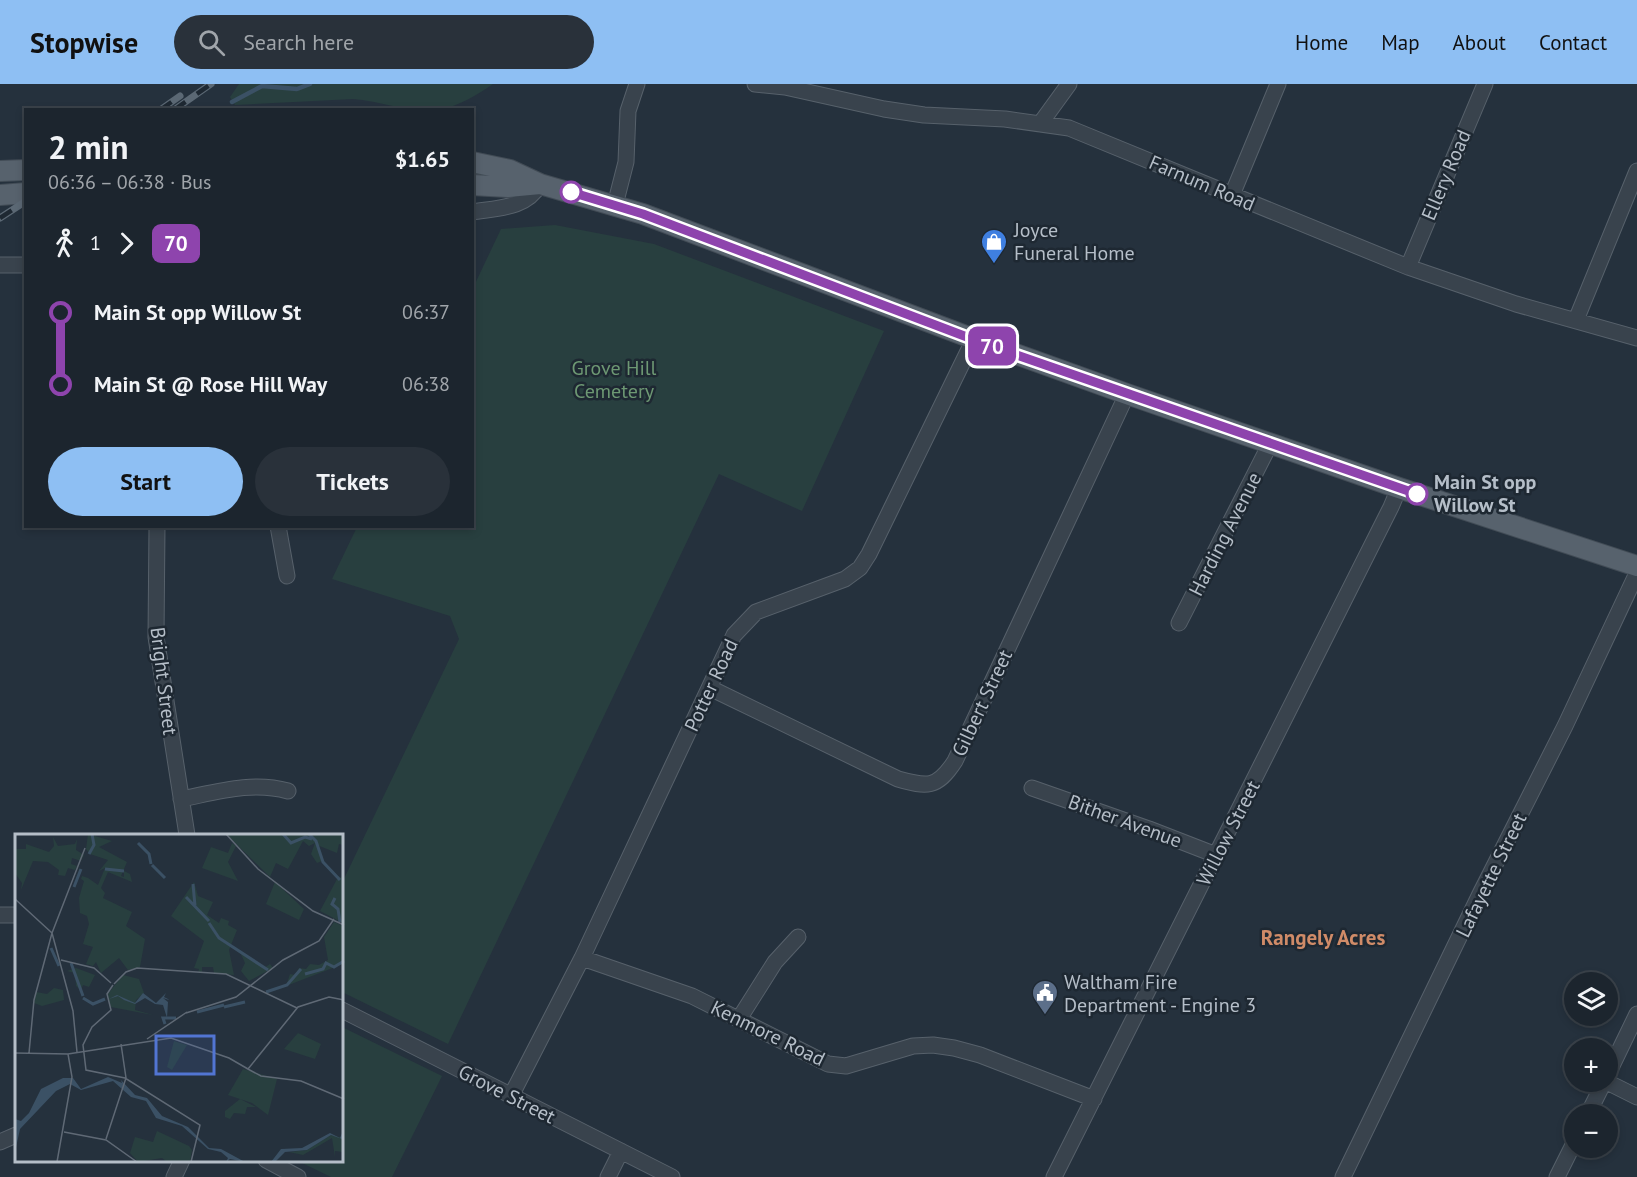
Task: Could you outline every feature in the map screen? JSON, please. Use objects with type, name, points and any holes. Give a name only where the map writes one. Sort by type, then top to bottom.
[{"type":"main road","points":[[474,162],[510,170],[540,184],[615,205],[1127,394],[1637,567]]},
{"type":"main road","points":[[0,171],[24,170]]},
{"type":"main road","points":[[474,185],[519,187],[540,184]]},
{"type":"main road","points":[[0,195],[24,193]]},
{"type":"street","points":[[615,205],[626,162],[628,111],[637,84]]},
{"type":"street","name":"Farnum Road","points":[[755,84],[784,87],[884,109],[924,115],[1005,119],[1069,129],[1408,267],[1516,303],[1637,338]]},
{"type":"street","points":[[1040,124],[1069,84]]},
{"type":"street","points":[[1232,195],[1278,84]]},
{"type":"street","name":"Ellery Road","points":[[1408,267],[1485,84]]},
{"type":"street","points":[[1576,320],[1637,171]]},
{"type":"street","points":[[474,212],[507,207],[521,202],[533,194],[540,184]]},
{"type":"street","points":[[0,266],[24,265]]},
{"type":"street","name":"Potter Road","points":[[511,1096],[582,957],[734,635],[756,612],[845,579],[860,568],[869,554],[974,339]]},
{"type":"street","name":"Gilbert Street","points":[[710,688],[898,779],[920,785],[934,783],[945,777],[955,761],[1127,394]]},
{"type":"street","name":"Harding Avenue","points":[[1179,623],[1270,444]]},
{"type":"street","name":"Willow Street","points":[[1054,1177],[1399,488]]},
{"type":"street","name":"Bright Street","points":[[158,528],[156,637],[187,834]]},
{"type":"street","points":[[278,528],[287,576]]},
{"type":"street","name":"Lafayette Street","points":[[1343,1177],[1480,894],[1565,726],[1637,573]]},
{"type":"street","points":[[181,799],[254,786],[288,791]]},
{"type":"street","name":"Bither Avenue","points":[[1032,788],[1216,855]]},
{"type":"street","points":[[739,1019],[775,962],[798,937]]},
{"type":"street","name":"Kenmore Road","points":[[582,957],[684,993],[828,1064],[846,1066],[913,1046],[933,1045],[980,1055],[1094,1099]]},
{"type":"street","name":"Grove Street","points":[[344,1012],[672,1177]]},
{"type":"street","points":[[1618,1053],[1637,1014]]},
{"type":"street","points":[[1618,1088],[1637,1096]]},
{"type":"street","points":[[0,1142],[15,1135]]},
{"type":"street","points":[[608,1177],[621,1151]]},
{"type":"street","points":[[1557,1177],[1566,1158]]},
{"type":"street","points":[[174,1177],[182,1162]]},
{"type":"street","points":[[268,1162],[298,1177]]},
{"type":"green space","points":[[239,84],[493,84],[460,103],[445,108],[406,108],[353,99],[235,105],[230,97]]},
{"type":"green space","name":"Grove Hill Cemetery","points":[[555,225],[654,244],[884,331],[802,511],[719,474],[448,1044],[344,993],[344,879],[459,639],[450,616],[332,579],[357,528],[474,528],[474,286],[501,229]]},
{"type":"green space","points":[[344,1028],[442,1076],[392,1177],[331,1177],[300,1162],[344,1162]]},
{"type":"waterway","points":[[232,102],[262,86],[297,89],[310,84]]},
{"type":"railway","points":[[177,108],[211,84]]},
{"type":"railway","points":[[163,108],[180,96]]},
{"type":"railway","points":[[0,218],[24,202]]},
{"type":"bus line","name":"70","points":[[571,192],[643,214],[988,345],[1417,494]]},
{"type":"place","name":"Joyce Funeral Home","points":[[994,265]]},
{"type":"place","name":"Main St opp Willow St","points":[[1417,494]]},
{"type":"place","name":"Waltham Fire Department - Engine 3","points":[[1045,1016]]},
{"type":"district","name":"Rangely Acres","points":[[1323,937]]}]
